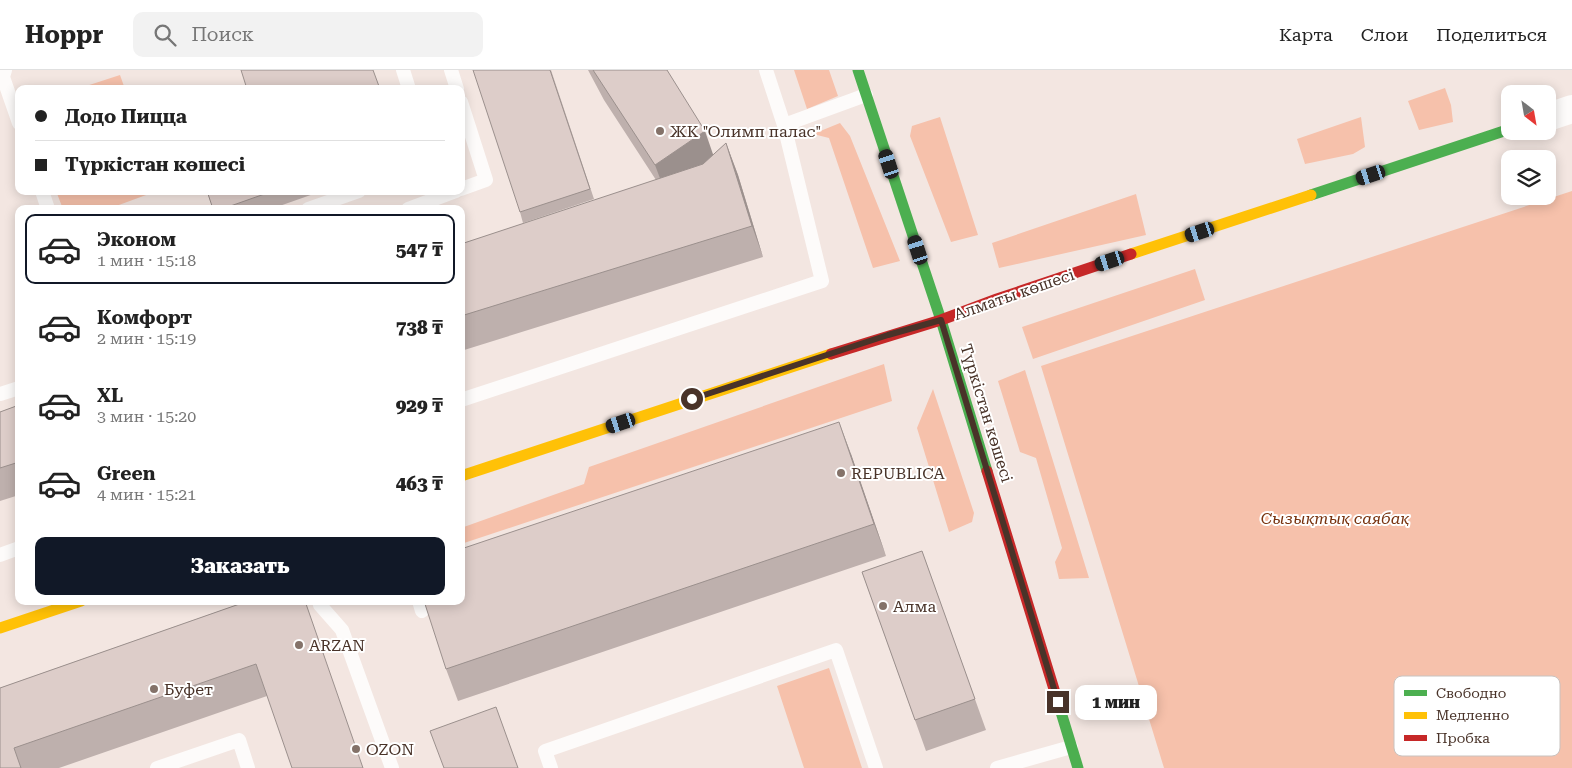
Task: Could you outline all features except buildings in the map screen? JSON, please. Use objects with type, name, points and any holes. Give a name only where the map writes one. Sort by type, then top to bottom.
[{"type":"street","name":"Түркістан көшесі","points":[[858,70],[941,320],[1078,768]]},
{"type":"street","points":[[1556,114],[1572,109]]},
{"type":"street","name":"Алматы көшесі","points":[[465,475],[879,338],[941,320],[997,299],[1501,132]]},
{"type":"street","points":[[0,628],[69,605]]},
{"type":"lane","points":[[5,70],[3,77],[15,112]]},
{"type":"lane","points":[[403,70],[408,85]]},
{"type":"lane","points":[[451,70],[456,85]]},
{"type":"lane","points":[[465,399],[822,281],[784,125],[766,70]]},
{"type":"lane","points":[[784,125],[866,95]]},
{"type":"lane","points":[[465,114],[486,180],[465,188]]},
{"type":"lane","points":[[319,205],[348,195]]},
{"type":"lane","points":[[419,205],[445,195]]},
{"type":"lane","points":[[0,394],[15,389]]},
{"type":"lane","points":[[0,555],[15,549]]},
{"type":"lane","points":[[320,605],[342,630],[392,768]]},
{"type":"lane","points":[[551,768],[545,751],[836,650],[876,768]]},
{"type":"lane","points":[[157,768],[239,740],[248,768]]},
{"type":"lane","points":[[997,768],[1072,747]]},
{"type":"green space","points":[[794,70],[829,70],[838,96],[807,109]]},
{"type":"green space","points":[[120,75],[124,85],[89,85]]},
{"type":"green space","points":[[1445,88],[1451,105],[1453,122],[1419,130],[1408,101]]},
{"type":"green space","points":[[940,117],[978,235],[951,242],[910,136],[912,126]]},
{"type":"green space","points":[[1361,117],[1365,147],[1353,154],[1305,164],[1297,139]]},
{"type":"green space","points":[[840,123],[850,136],[900,261],[873,268],[829,138],[813,134]]},
{"type":"green space","name":"Сызықтық саябақ","points":[[1572,191],[1572,768],[1164,768],[1041,366],[1530,205],[1556,205],[1556,196]]},
{"type":"green space","points":[[1136,194],[1146,235],[999,268],[992,243]]},
{"type":"green space","points":[[58,195],[146,195],[119,205],[61,205]]},
{"type":"green space","points":[[1195,269],[1205,300],[1033,359],[1022,327]]},
{"type":"green space","points":[[884,364],[892,401],[465,543],[465,527],[584,484],[589,467]]},
{"type":"green space","points":[[1025,370],[1089,578],[1059,579],[1055,562],[1062,548],[1036,458],[1020,452],[998,381]]},
{"type":"green space","points":[[933,389],[974,513],[972,522],[949,532],[917,428]]},
{"type":"green space","points":[[829,668],[862,768],[804,768],[777,686]]},
{"type":"traffic: fast","points":[[858,70],[941,320],[987,471]]},
{"type":"traffic: fast","points":[[1311,195],[1501,132]]},
{"type":"traffic: fast","points":[[1057,699],[1078,768]]},
{"type":"traffic: slow","points":[[1131,254],[1311,195]]},
{"type":"traffic: slow","points":[[465,475],[831,354]]},
{"type":"traffic: slow","points":[[0,628],[69,605]]},
{"type":"traffic: jam","points":[[831,354],[941,320],[1131,254]]},
{"type":"traffic: jam","points":[[987,471],[1057,699]]},
{"type":"place","name":"ЖК \"Олимп палас\"","points":[[660,131]]},
{"type":"place","name":"REPUBLICA","points":[[841,473]]},
{"type":"place","name":"Алма","points":[[883,606]]},
{"type":"place","name":"ARZAN","points":[[299,645]]},
{"type":"place","name":"Буфет","points":[[154,689]]},
{"type":"place","name":"OZON","points":[[356,749]]},
{"type":"route","points":[[692,399],[888,335],[941,320],[1058,702]]}]
